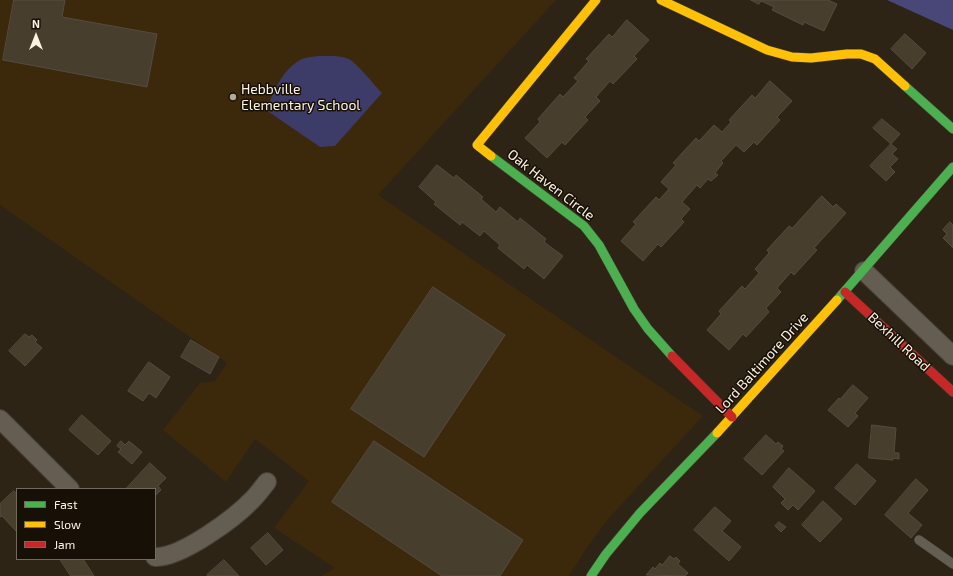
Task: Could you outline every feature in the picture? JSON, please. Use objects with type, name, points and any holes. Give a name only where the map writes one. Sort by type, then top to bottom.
[{"type":"street","name":"Oak Haven Circle","points":[[596,0],[477,145],[584,226],[599,246],[634,309],[648,329],[674,359],[732,417]]},
{"type":"street","points":[[661,0],[733,35],[773,52],[792,57],[811,58],[830,55],[861,54],[874,59],[953,129]]},
{"type":"street","name":"Lord Baltimore Drive","points":[[591,576],[601,560],[629,524],[732,417],[864,271],[953,167]]},
{"type":"street","name":"Bexhill Road","points":[[864,271],[953,356]]},
{"type":"street","name":"Bexhill Road","points":[[845,292],[953,392]]},
{"type":"street","points":[[0,419],[69,488]]},
{"type":"street","points":[[156,557],[171,555],[192,545],[240,512],[267,482]]},
{"type":"lane","points":[[919,540],[953,564]]},
{"type":"shaded area","points":[[0,0],[556,0],[378,195],[703,416],[609,518],[588,546],[569,576],[321,576],[335,568],[274,528],[309,481],[255,439],[226,482],[163,430],[200,383],[215,381],[227,363],[0,205]]},
{"type":"shaded area","points":[[887,0],[953,0],[953,30]]},
{"type":"shaded area","points":[[318,56],[338,56],[349,59],[382,93],[335,146],[320,147],[266,110],[275,89],[288,70],[302,59]]},
{"type":"building","points":[[14,0],[65,0],[62,17],[157,34],[147,87],[3,60]]},
{"type":"building","points":[[751,0],[828,0],[837,4],[824,31],[804,22],[803,25],[772,10],[774,7],[761,1],[759,4]]},
{"type":"building","points":[[627,20],[649,40],[634,56],[637,59],[613,84],[610,81],[596,97],[600,101],[585,117],[588,120],[565,145],[562,142],[547,158],[525,138],[540,122],[538,119],[560,94],[563,97],[578,81],[574,78],[589,61],[586,59],[609,34],[612,37]]},
{"type":"building","points":[[905,34],[926,53],[912,69],[891,49]]},
{"type":"building","points":[[770,81],[792,101],[777,117],[780,120],[757,145],[754,142],[744,152],[736,145],[721,161],[723,163],[715,173],[718,175],[711,181],[708,179],[700,188],[697,185],[682,202],[690,209],[681,219],[684,222],[661,247],[658,244],[643,261],[621,241],[636,224],[633,222],[656,197],[659,200],[669,189],[661,182],[676,165],[673,163],[696,138],[699,141],[714,125],[722,132],[731,122],[729,120],[752,95],[755,98]]},
{"type":"building","points":[[882,119],[900,134],[891,144],[873,128]]},
{"type":"building","points":[[891,144],[897,149],[892,154],[898,159],[890,167],[895,172],[886,181],[870,166]]},
{"type":"building","points":[[437,165],[454,178],[456,175],[483,197],[481,199],[496,212],[500,207],[518,222],[520,218],[546,239],[544,242],[563,256],[544,279],[527,265],[524,269],[498,248],[500,245],[484,231],[480,236],[462,222],[460,225],[434,204],[436,202],[419,187]]},
{"type":"building","points":[[822,196],[833,207],[836,204],[846,213],[814,248],[817,250],[794,275],[791,272],[777,288],[781,292],[766,308],[769,312],[746,337],[743,334],[729,350],[707,330],[721,314],[719,311],[742,286],[745,289],[759,273],[755,269],[769,253],[767,250],[789,226],[792,228]]},
{"type":"building","points":[[950,222],[953,225],[953,248],[943,238],[947,234],[943,230]]},
{"type":"building","points":[[433,287],[505,335],[424,457],[351,409]]},
{"type":"building","points":[[25,334],[29,337],[32,335],[37,340],[35,342],[42,348],[25,366],[9,351]]},
{"type":"building","points":[[191,340],[219,357],[210,374],[181,357]]},
{"type":"building","points":[[149,362],[170,377],[156,398],[149,393],[143,401],[128,391]]},
{"type":"building","points":[[853,385],[868,398],[855,413],[858,416],[848,427],[828,410]]},
{"type":"building","points":[[82,415],[111,441],[98,455],[69,430]]},
{"type":"building","points":[[872,425],[896,428],[894,453],[899,453],[899,459],[869,458]]},
{"type":"building","points":[[766,435],[776,444],[778,442],[783,446],[781,449],[784,451],[762,475],[744,459]]},
{"type":"building","points":[[121,441],[125,445],[129,441],[142,452],[132,464],[118,452],[121,449],[117,446]]},
{"type":"building","points":[[374,441],[523,540],[500,576],[442,576],[332,502]]},
{"type":"building","points":[[150,463],[166,478],[158,486],[161,490],[156,495],[156,488],[127,488]]},
{"type":"building","points":[[857,464],[876,481],[855,505],[835,488]]},
{"type":"building","points":[[789,468],[815,491],[798,510],[793,505],[788,510],[781,503],[785,499],[773,487]]},
{"type":"building","points":[[916,479],[928,490],[908,513],[922,525],[911,538],[885,515]]},
{"type":"building","points":[[14,491],[16,493],[16,531],[2,516],[0,517],[0,504]]},
{"type":"building","points":[[823,501],[842,519],[820,542],[802,525]]},
{"type":"building","points":[[715,507],[731,521],[722,531],[741,547],[729,561],[694,530]]},
{"type":"building","points":[[779,522],[786,527],[781,532],[775,526]]},
{"type":"building","points":[[268,533],[283,550],[266,565],[251,548]]},
{"type":"building","points":[[670,556],[674,559],[676,557],[680,561],[678,564],[688,573],[685,576],[646,575],[653,567],[655,569],[660,563],[662,565]]},
{"type":"building","points":[[61,560],[84,560],[94,576],[71,576]]},
{"type":"building","points":[[224,560],[239,576],[207,575]]},
{"type":"traffic: fast","points":[[905,86],[953,129]]},
{"type":"traffic: fast","points":[[491,156],[584,226],[599,245],[634,309],[648,329],[672,356]]},
{"type":"traffic: fast","points":[[837,300],[953,167]]},
{"type":"traffic: fast","points":[[591,576],[606,554],[640,513],[717,433]]},
{"type":"traffic: slow","points":[[491,156],[477,145],[596,0]]},
{"type":"traffic: slow","points":[[661,0],[767,50],[792,57],[811,58],[861,54],[875,59],[905,86]]},
{"type":"traffic: slow","points":[[717,433],[837,300]]},
{"type":"traffic: jam","points":[[845,292],[953,392]]},
{"type":"traffic: jam","points":[[672,356],[732,417]]},
{"type":"place","name":"Hebbville Elementary School","points":[[233,97]]}]
